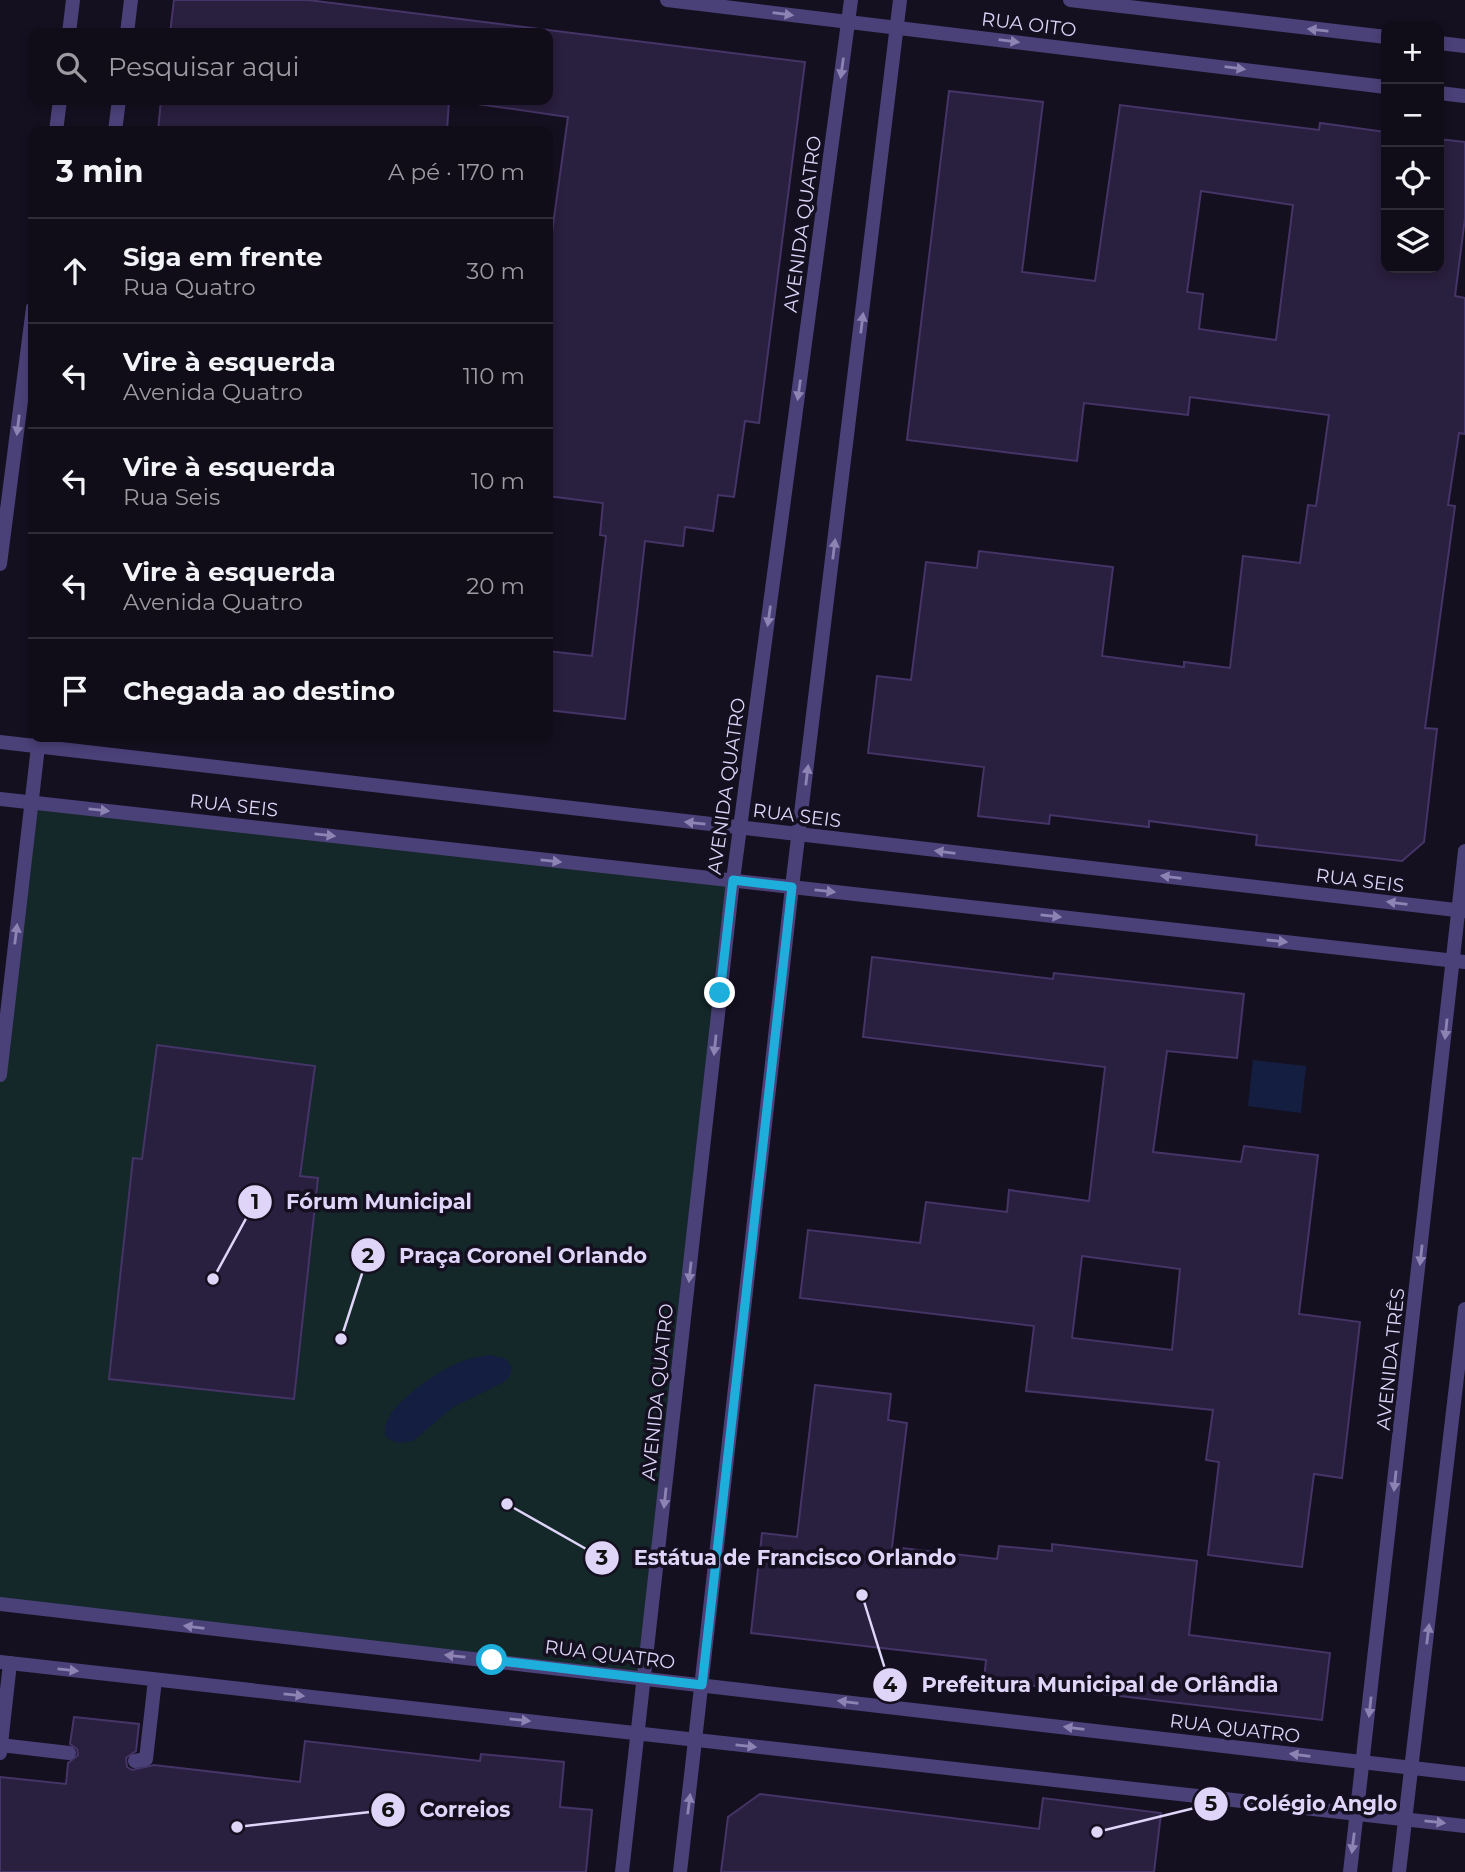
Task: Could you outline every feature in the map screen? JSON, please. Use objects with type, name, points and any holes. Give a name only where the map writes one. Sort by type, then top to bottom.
[{"type":"street","points":[[70,28],[73,0]]},
{"type":"street","points":[[128,28],[131,0]]},
{"type":"street","name":"RUA OITO","points":[[667,0],[1381,86]]},
{"type":"street","name":"AVENIDA QUATRO","points":[[622,1872],[733,880],[851,0]]},
{"type":"street","points":[[680,1872],[792,887],[900,0]]},
{"type":"street","name":"RUA OITO","points":[[1070,0],[1381,36]]},
{"type":"street","points":[[1444,44],[1465,46]]},
{"type":"street","points":[[1444,94],[1465,96]]},
{"type":"street","points":[[57,126],[59,105]]},
{"type":"street","points":[[116,126],[118,105]]},
{"type":"street","points":[[0,564],[28,347]]},
{"type":"street","name":"RUA SEIS","points":[[0,742],[28,741]]},
{"type":"street","points":[[0,1075],[39,742]]},
{"type":"street","name":"RUA SEIS","points":[[47,742],[740,828],[1462,911]]},
{"type":"street","name":"RUA SEIS","points":[[0,799],[1459,962]]},
{"type":"street","name":"AVENIDA TRÊS","points":[[1350,1872],[1459,962],[1465,850]]},
{"type":"street","points":[[1399,1872],[1465,1309]]},
{"type":"street","name":"RUA QUATRO","points":[[0,1604],[1465,1773]]},
{"type":"street","points":[[69,1753],[0,1748],[5,1663],[1465,1826]]},
{"type":"street","points":[[135,1761],[146,1759],[155,1680]]},
{"type":"green space","points":[[31,802],[733,880],[645,1677],[0,1605],[0,1074]]},
{"type":"water","points":[[1253,1060],[1306,1066],[1301,1113],[1248,1106]]},
{"type":"water","points":[[491,1355],[506,1359],[512,1368],[504,1382],[453,1407],[413,1441],[398,1443],[387,1438],[385,1428],[389,1417],[410,1394],[449,1367],[462,1361]]},
{"type":"building","points":[[174,0],[308,0],[532,28],[171,28]]},
{"type":"building","points":[[553,31],[805,62],[759,423],[745,421],[734,497],[718,495],[713,531],[685,527],[683,546],[645,541],[625,719],[553,711],[553,652],[592,656],[606,536],[600,535],[603,503],[553,497],[553,225],[568,117],[485,105],[553,105]]},
{"type":"building","points":[[949,91],[1043,102],[1022,272],[1095,281],[1120,105],[1319,130],[1320,123],[1381,131],[1381,273],[1444,273],[1444,140],[1465,142],[1465,218],[1455,296],[1465,298],[1465,434],[1459,433],[1448,505],[1455,506],[1425,728],[1437,729],[1424,842],[1402,861],[1256,845],[1257,835],[1149,821],[1149,827],[1050,815],[1049,824],[978,816],[984,767],[868,753],[877,676],[911,680],[926,562],[977,568],[979,551],[1113,567],[1102,656],[1184,667],[1184,662],[1230,668],[1243,556],[1300,563],[1308,505],[1316,506],[1329,415],[1190,397],[1188,415],[1084,403],[1077,461],[907,440]],"holes":[[[1201,191],[1293,205],[1276,340],[1199,329],[1203,294],[1187,292]]]},
{"type":"building","points":[[161,105],[449,105],[447,126],[158,126]]},
{"type":"building","points":[[872,957],[1053,979],[1054,973],[1244,994],[1237,1058],[1167,1051],[1153,1152],[1241,1162],[1244,1146],[1318,1155],[1299,1314],[1360,1322],[1342,1478],[1314,1474],[1302,1567],[1208,1555],[1219,1462],[1206,1460],[1213,1410],[1026,1391],[1034,1326],[800,1298],[808,1230],[920,1243],[926,1202],[1007,1212],[1009,1190],[1089,1201],[1105,1067],[863,1037]],"holes":[[[1082,1256],[1180,1269],[1172,1350],[1072,1338]]]},
{"type":"building","points":[[157,1045],[315,1066],[300,1176],[318,1178],[294,1399],[109,1379],[133,1158],[142,1159]]},
{"type":"building","points":[[815,1385],[891,1394],[888,1420],[907,1423],[892,1547],[997,1559],[999,1546],[1052,1551],[1052,1544],[1197,1561],[1189,1635],[1330,1653],[1322,1720],[984,1680],[986,1660],[751,1633],[762,1533],[797,1537]]},
{"type":"building","points":[[74,1717],[139,1724],[136,1751],[126,1758],[127,1767],[132,1770],[154,1765],[300,1782],[305,1741],[480,1761],[481,1754],[564,1762],[560,1807],[592,1810],[586,1872],[0,1872],[0,1777],[66,1784],[68,1763],[78,1755],[77,1749],[70,1744]]},
{"type":"building","points":[[760,1794],[1039,1829],[1043,1798],[1161,1813],[1154,1872],[721,1872],[728,1817]]},
{"type":"place","name":"Fórum Municipal","points":[[213,1279]]},
{"type":"place","name":"Praça Coronel Orlando","points":[[341,1339]]},
{"type":"place","name":"Estátua de Francisco Orlando","points":[[507,1504]]},
{"type":"place","name":"Prefeitura Municipal de Orlândia","points":[[862,1595]]},
{"type":"place","name":"Correios","points":[[237,1827]]},
{"type":"place","name":"Colégio Anglo","points":[[1097,1832]]},
{"type":"route","points":[[492,1660],[702,1685],[792,887],[733,880],[720,993]]}]
